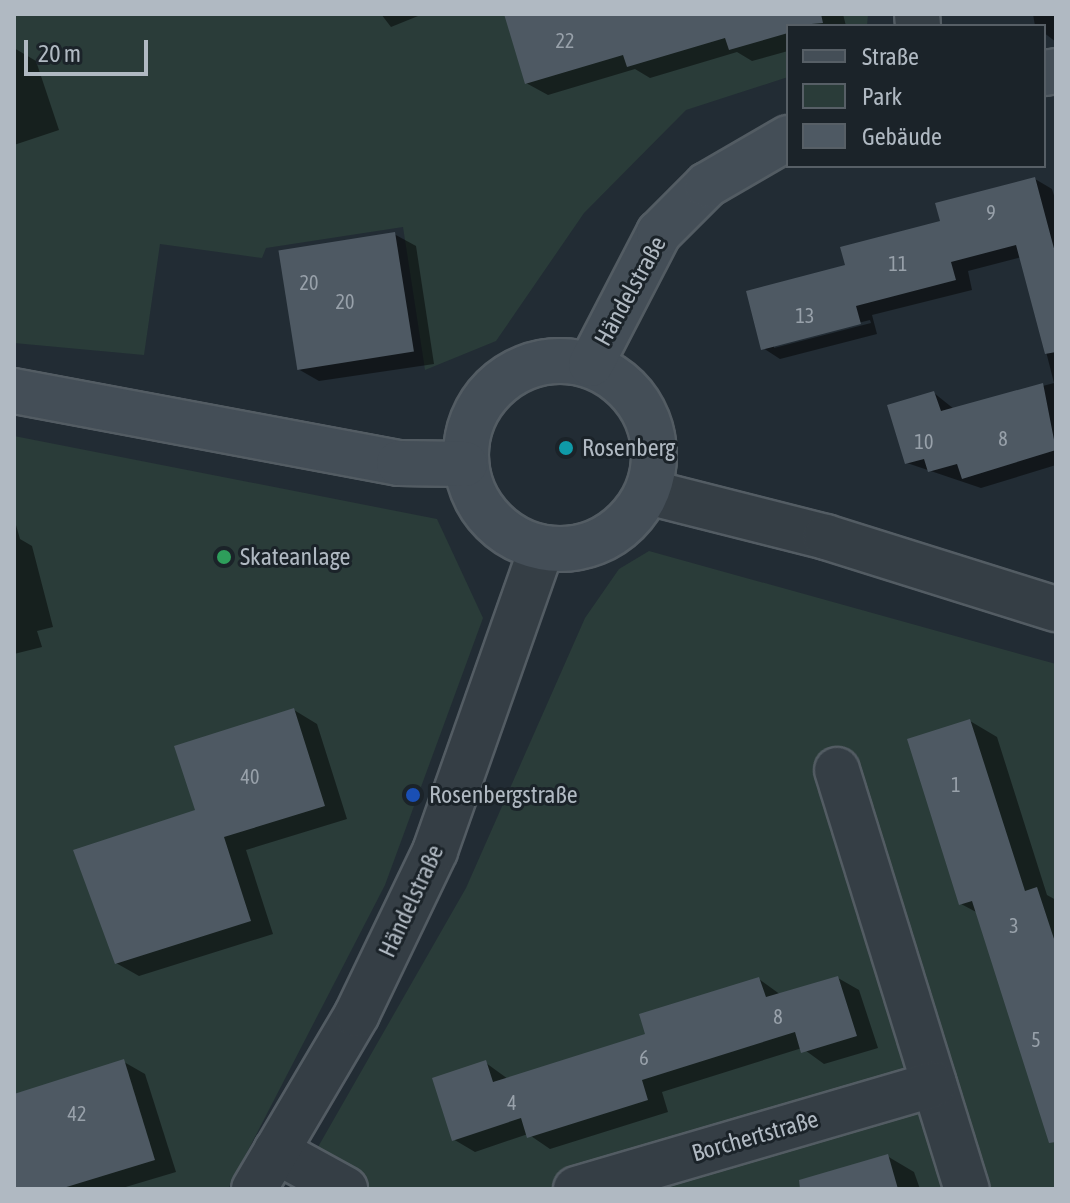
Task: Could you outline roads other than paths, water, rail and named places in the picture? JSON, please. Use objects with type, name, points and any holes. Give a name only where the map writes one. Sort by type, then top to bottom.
[{"type":"street","name":"Händelstraße","points":[[591,364],[659,233],[707,185],[786,139]]},
{"type":"street","points":[[546,360],[591,364],[624,383],[647,415],[656,454],[648,492],[630,520],[604,539],[542,548],[489,519],[465,464],[467,431],[481,400],[505,376],[546,360]]},
{"type":"street","points":[[14,391],[399,463],[465,464]]},
{"type":"street","points":[[648,492],[826,537],[1056,609]]},
{"type":"street","name":"Händelstraße","points":[[254,1189],[357,1014],[439,842],[542,548]]},
{"type":"street","points":[[837,770],[967,1189]]},
{"type":"street","name":"Borchertstraße","points":[[576,1189],[934,1084]]},
{"type":"street","points":[[276,1151],[345,1189]]},
{"type":"place","name":"Rosenberg","points":[[566,448]]},
{"type":"place","name":"Skateanlage","points":[[224,557]]},
{"type":"place","name":"Rosenbergstraße","points":[[413,795]]}]
